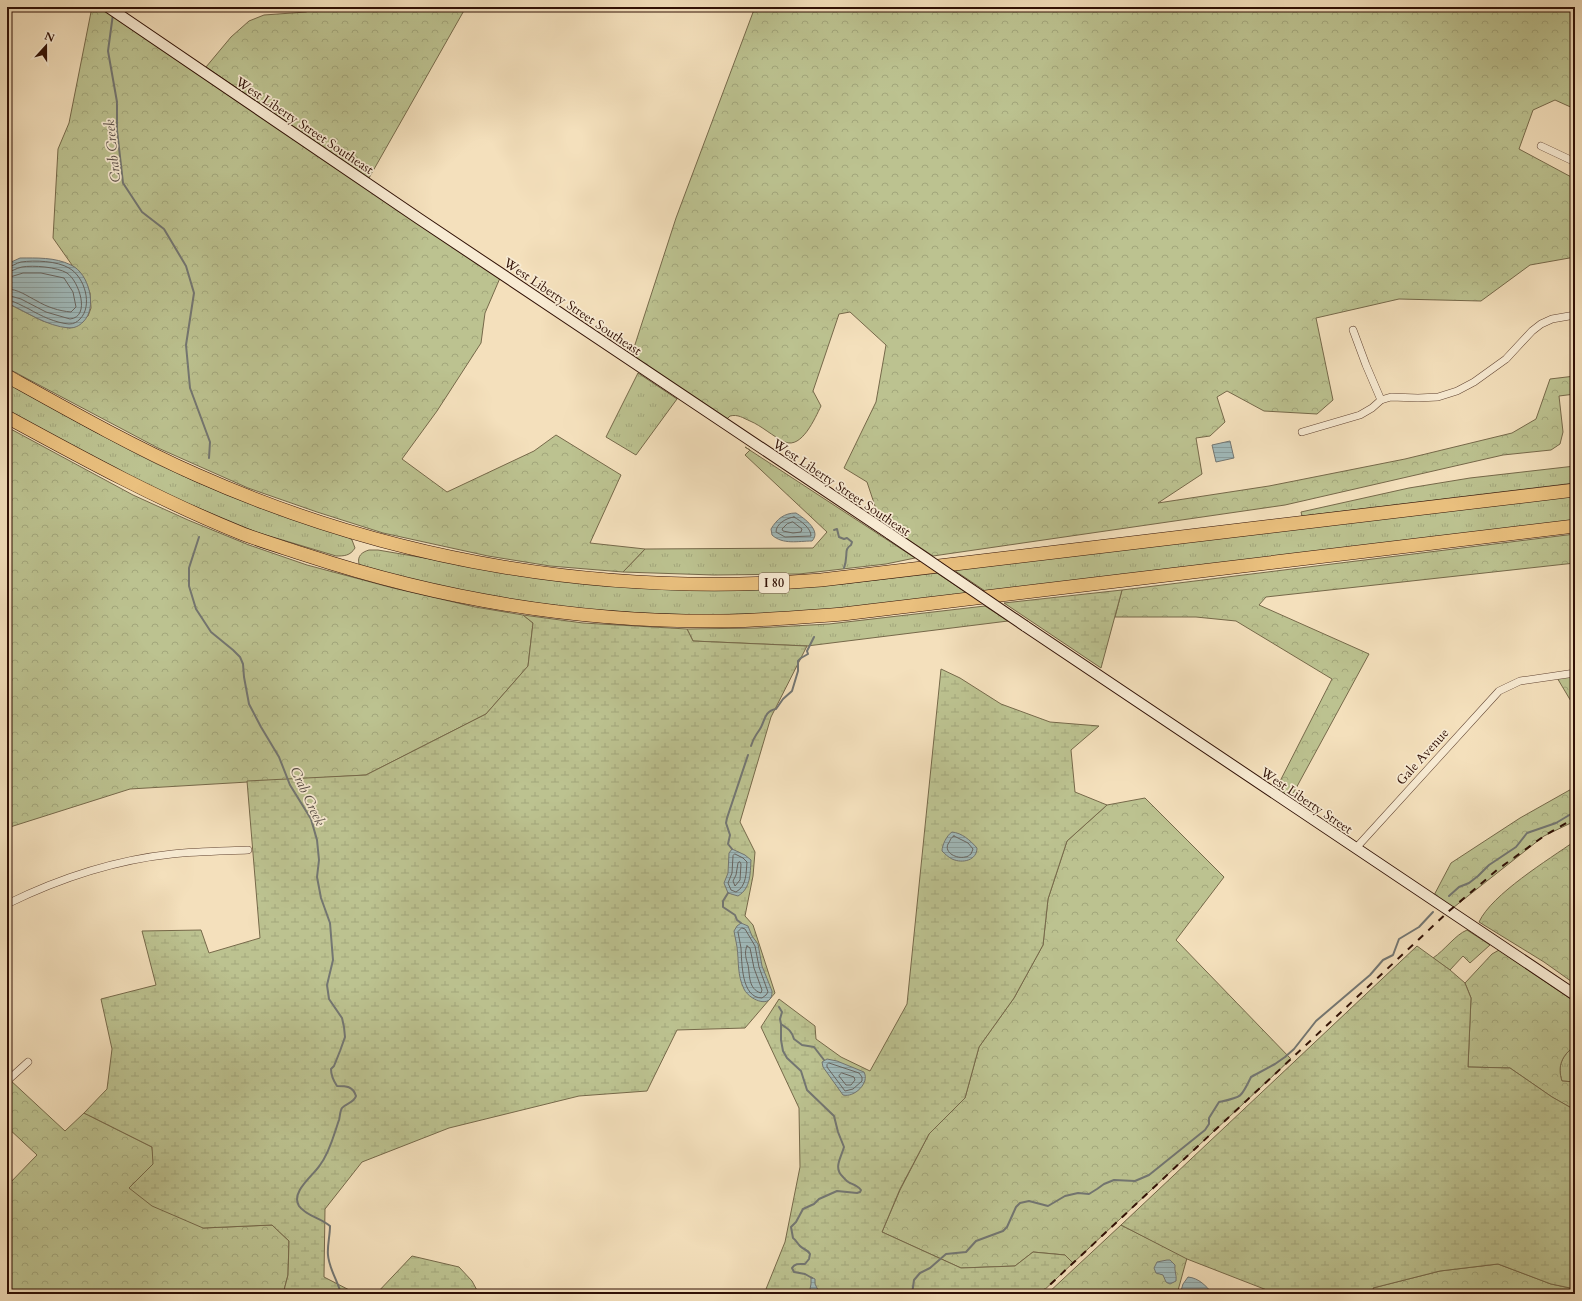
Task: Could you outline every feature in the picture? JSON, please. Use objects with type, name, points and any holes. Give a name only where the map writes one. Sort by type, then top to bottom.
[{"type":"highway","name":"I 80","points":[[7,376],[142,450],[254,499],[293,513],[368,538],[403,547],[488,564],[546,573],[608,580],[720,585],[821,580],[1575,490]]},
{"type":"highway","points":[[7,417],[114,476],[160,498],[245,534],[274,544],[349,569],[430,590],[525,607],[603,616],[686,621],[789,619],[843,614],[1575,526]]},
{"type":"main road","name":"West Liberty Street Southeast","points":[[108,7],[418,218],[1025,626]]},
{"type":"main road","name":"West Liberty Street","points":[[1025,626],[1575,995]]},
{"type":"street","points":[[1541,146],[1575,162]]},
{"type":"street","points":[[1302,432],[1360,415],[1372,408],[1380,400],[1394,397],[1438,397],[1457,391],[1474,382],[1506,359],[1541,324],[1552,319],[1575,315]]},
{"type":"street","points":[[1353,330],[1366,365],[1379,393],[1380,400]]},
{"type":"street","name":"Gale Avenue","points":[[1356,848],[1492,697],[1510,684],[1526,680],[1575,673]]},
{"type":"street","points":[[7,904],[37,890],[83,873],[126,862],[171,854],[248,850]]},
{"type":"street","points":[[7,1081],[28,1062]]},
{"type":"green space","points":[[92,7],[99,7],[500,278],[485,313],[481,343],[437,411],[402,459],[447,492],[534,451],[556,435],[621,475],[590,543],[645,549],[623,572],[550,566],[488,556],[383,533],[317,512],[248,488],[158,448],[7,368],[7,303],[43,321],[70,328],[88,316],[91,308],[90,293],[83,278],[53,238],[58,149],[69,123]]},
{"type":"green space","points":[[319,7],[466,7],[369,178],[206,67],[231,37],[249,21],[264,15],[306,12]]},
{"type":"green space","points":[[755,7],[1575,7],[1575,109],[1555,100],[1533,110],[1519,149],[1575,179],[1575,257],[1530,265],[1481,301],[1399,299],[1316,318],[1333,400],[1317,414],[1264,411],[1227,391],[1217,397],[1225,422],[1210,436],[1196,438],[1202,474],[1158,503],[1269,486],[1405,459],[1512,433],[1536,419],[1550,379],[1575,376],[1575,394],[1559,396],[1563,432],[1560,444],[1551,450],[1503,455],[1285,505],[933,556],[880,521],[867,482],[844,468],[876,402],[886,345],[850,312],[839,314],[813,391],[821,406],[807,431],[797,441],[791,443],[785,442],[754,423],[738,416],[730,416],[723,423],[630,360],[676,218]]},
{"type":"green space","points":[[638,373],[677,399],[636,455],[606,437]]},
{"type":"green space","points":[[7,383],[100,435],[157,464],[251,504],[348,537],[352,540],[355,548],[349,554],[344,556],[336,556],[256,532],[160,492],[7,411]]},
{"type":"green space","points":[[7,427],[133,495],[249,545],[307,565],[393,588],[475,607],[523,615],[533,623],[528,666],[486,714],[366,775],[130,789],[7,828]]},
{"type":"green space","points":[[750,450],[915,558],[886,564],[799,574],[714,575],[623,572],[645,549],[813,548],[827,532],[745,455]]},
{"type":"green space","points":[[1575,466],[1575,483],[1302,516],[1301,512],[1409,488],[1470,478]]},
{"type":"green space","points":[[1575,495],[1575,522],[988,593],[954,570]]},
{"type":"green space","points":[[1575,534],[1575,563],[1266,597],[1259,605],[1369,654],[1288,803],[1274,793],[1332,679],[1236,621],[1196,617],[1115,617],[1122,590]]},
{"type":"green space","points":[[369,550],[378,550],[448,562],[760,589],[842,584],[937,573],[968,594],[799,613],[695,615],[582,609],[492,597],[439,587],[362,566],[359,564],[359,557],[362,553]]},
{"type":"green space","points":[[1122,590],[1101,668],[1004,603]]},
{"type":"green space","points":[[985,606],[1008,621],[807,646],[693,641],[687,629],[757,628],[829,624]]},
{"type":"green space","points":[[523,615],[583,623],[687,629],[693,641],[807,646],[771,717],[740,822],[755,852],[753,876],[745,916],[753,925],[775,993],[745,1028],[677,1030],[647,1091],[579,1096],[449,1128],[362,1162],[325,1209],[324,1277],[357,1294],[283,1294],[288,1275],[289,1241],[272,1225],[203,1228],[152,1206],[129,1188],[153,1164],[152,1147],[84,1113],[107,1089],[112,1049],[101,999],[156,985],[142,931],[201,930],[209,953],[260,938],[247,781],[366,775],[486,714],[528,666],[533,623]]},
{"type":"green space","points":[[941,669],[960,678],[1001,704],[1050,722],[1099,726],[1071,750],[1075,792],[1107,805],[1067,841],[1048,899],[1043,945],[1014,998],[979,1047],[965,1098],[929,1134],[900,1189],[882,1232],[961,1268],[1015,1266],[1033,1252],[1065,1255],[1073,1263],[1040,1294],[764,1294],[785,1242],[800,1167],[799,1108],[761,1027],[779,999],[815,1026],[816,1039],[841,1057],[870,1071],[907,1004]]},
{"type":"green space","points":[[1575,673],[1575,708],[1556,676]]},
{"type":"green space","points":[[1575,787],[1575,821],[1544,836],[1449,911],[1432,899],[1451,863],[1520,818]]},
{"type":"green space","points":[[1145,798],[1224,877],[1176,940],[1291,1059],[1073,1263],[1065,1255],[1033,1252],[1015,1266],[961,1268],[882,1232],[900,1190],[929,1134],[965,1098],[979,1047],[1014,998],[1043,945],[1048,899],[1067,841],[1107,805]]},
{"type":"green space","points":[[1575,841],[1575,984],[1544,962],[1479,922],[1486,911],[1508,889]]},
{"type":"green space","points":[[1467,930],[1490,945],[1470,963],[1463,956],[1450,970],[1433,958],[1458,935]]},
{"type":"green space","points":[[1417,946],[1465,983],[1471,998],[1468,1067],[1510,1068],[1552,1097],[1575,1110],[1575,1289],[1551,1284],[1498,1264],[1440,1271],[1373,1288],[1375,1294],[1277,1294],[1187,1259],[1121,1225]]},
{"type":"green space","points":[[1499,950],[1575,1002],[1575,1046],[1564,1057],[1560,1066],[1562,1081],[1575,1082],[1575,1106],[1573,1109],[1552,1097],[1510,1068],[1468,1067],[1471,998],[1465,983],[1492,954]]},
{"type":"green space","points":[[1575,1046],[1575,1082],[1562,1081],[1560,1066],[1567,1053]]},
{"type":"green space","points":[[9,1079],[65,1131],[84,1113],[152,1147],[154,1164],[203,1228],[272,1225],[289,1241],[288,1275],[283,1294],[7,1294],[7,1186],[37,1155],[7,1127],[7,1081]]},
{"type":"green space","points":[[1121,1225],[1187,1258],[1177,1294],[1047,1294]]},
{"type":"green space","points":[[412,1256],[459,1267],[472,1281],[479,1294],[376,1294]]},
{"type":"green space","points":[[1498,1264],[1551,1284],[1575,1289],[1575,1294],[1375,1294],[1373,1288],[1440,1271]]},
{"type":"water","points":[[20,258],[46,258],[65,262],[77,269],[83,275],[87,283],[91,300],[88,316],[83,322],[73,328],[52,325],[7,303],[7,264]]},
{"type":"water","points":[[1230,441],[1234,458],[1216,462],[1212,445]]},
{"type":"water","points":[[796,513],[811,525],[815,533],[815,537],[812,541],[786,541],[772,535],[771,529],[778,520],[784,515]]},
{"type":"water","points":[[952,832],[966,837],[977,848],[975,855],[972,858],[965,861],[956,860],[952,859],[942,851],[945,840]]},
{"type":"water","points":[[732,849],[745,855],[751,860],[748,885],[738,896],[728,893],[724,883],[728,873],[729,853]]},
{"type":"water","points":[[741,923],[748,926],[752,936],[758,944],[762,966],[772,991],[771,997],[765,1002],[751,997],[744,989],[742,984],[739,973],[734,931]]},
{"type":"water","points":[[827,1059],[837,1061],[864,1072],[865,1081],[860,1089],[852,1094],[843,1095],[823,1067],[822,1062]]},
{"type":"water","points":[[1170,1260],[1175,1265],[1176,1281],[1170,1284],[1166,1282],[1163,1275],[1156,1273],[1154,1268],[1157,1262]]},
{"type":"water","points":[[811,1277],[815,1279],[815,1284],[820,1294],[809,1294]]},
{"type":"water","points":[[1188,1277],[1205,1285],[1213,1294],[1180,1294],[1183,1284]]},
{"type":"waterway","name":"Crab Creek","points":[[113,14],[108,51],[117,102],[117,130],[123,183],[142,212],[164,229],[186,266],[194,293],[186,345],[190,388],[210,442],[209,458]]},
{"type":"waterway","points":[[834,530],[837,529],[839,537],[844,539],[847,538],[852,542],[847,549],[844,568]]},
{"type":"waterway","name":"Crab Creek","points":[[199,537],[189,568],[189,586],[196,609],[211,632],[240,657],[243,664],[249,704],[279,757],[290,785],[311,819],[317,840],[319,860],[317,877],[321,898],[330,923],[333,960],[327,985],[329,999],[342,1018],[345,1037],[334,1066],[331,1069],[331,1074],[337,1086],[351,1088],[356,1096],[354,1100],[342,1108],[329,1149],[317,1169],[300,1190],[297,1201],[302,1209],[330,1226],[328,1255],[341,1294]]},
{"type":"waterway","points":[[751,746],[767,714],[776,709],[783,699],[792,691],[798,671],[798,661],[808,654],[807,651],[814,637]]},
{"type":"waterway","points":[[732,849],[728,844],[730,835],[726,823],[748,755]]},
{"type":"waterway","points":[[1449,896],[1459,887],[1469,883],[1489,865],[1516,847],[1527,833],[1556,823],[1571,814],[1575,809]]},
{"type":"waterway","points":[[728,893],[723,901],[723,907],[735,915],[737,920],[741,923]]},
{"type":"waterway","points":[[912,1294],[914,1280],[920,1273],[930,1268],[946,1254],[966,1252],[976,1241],[1003,1231],[1007,1227],[1016,1207],[1020,1203],[1029,1201],[1048,1206],[1065,1196],[1078,1193],[1089,1194],[1104,1184],[1114,1180],[1135,1181],[1149,1175],[1205,1130],[1209,1124],[1209,1118],[1219,1102],[1240,1096],[1251,1077],[1275,1064],[1294,1049],[1316,1021],[1370,975],[1383,960],[1393,955],[1399,939],[1419,927],[1433,912]]},
{"type":"waterway","points":[[779,1007],[782,1012],[780,1019],[781,1024],[789,1030],[794,1039],[802,1045],[814,1047],[824,1060]]},
{"type":"waterway","points":[[781,1024],[781,1040],[783,1051],[787,1058],[801,1071],[807,1090],[834,1116],[844,1147],[838,1166],[840,1174],[848,1182],[861,1190],[857,1193],[837,1191],[819,1199],[814,1204],[803,1209],[796,1222],[791,1227],[793,1238],[810,1254],[809,1259],[805,1264],[799,1264],[793,1266],[792,1268],[794,1272],[805,1274],[812,1278]]},
{"type":"waterway","points":[[817,1294],[822,1292],[830,1294]]},
{"type":"railway","points":[[1040,1294],[1449,911],[1497,870],[1544,836],[1575,818]]}]
